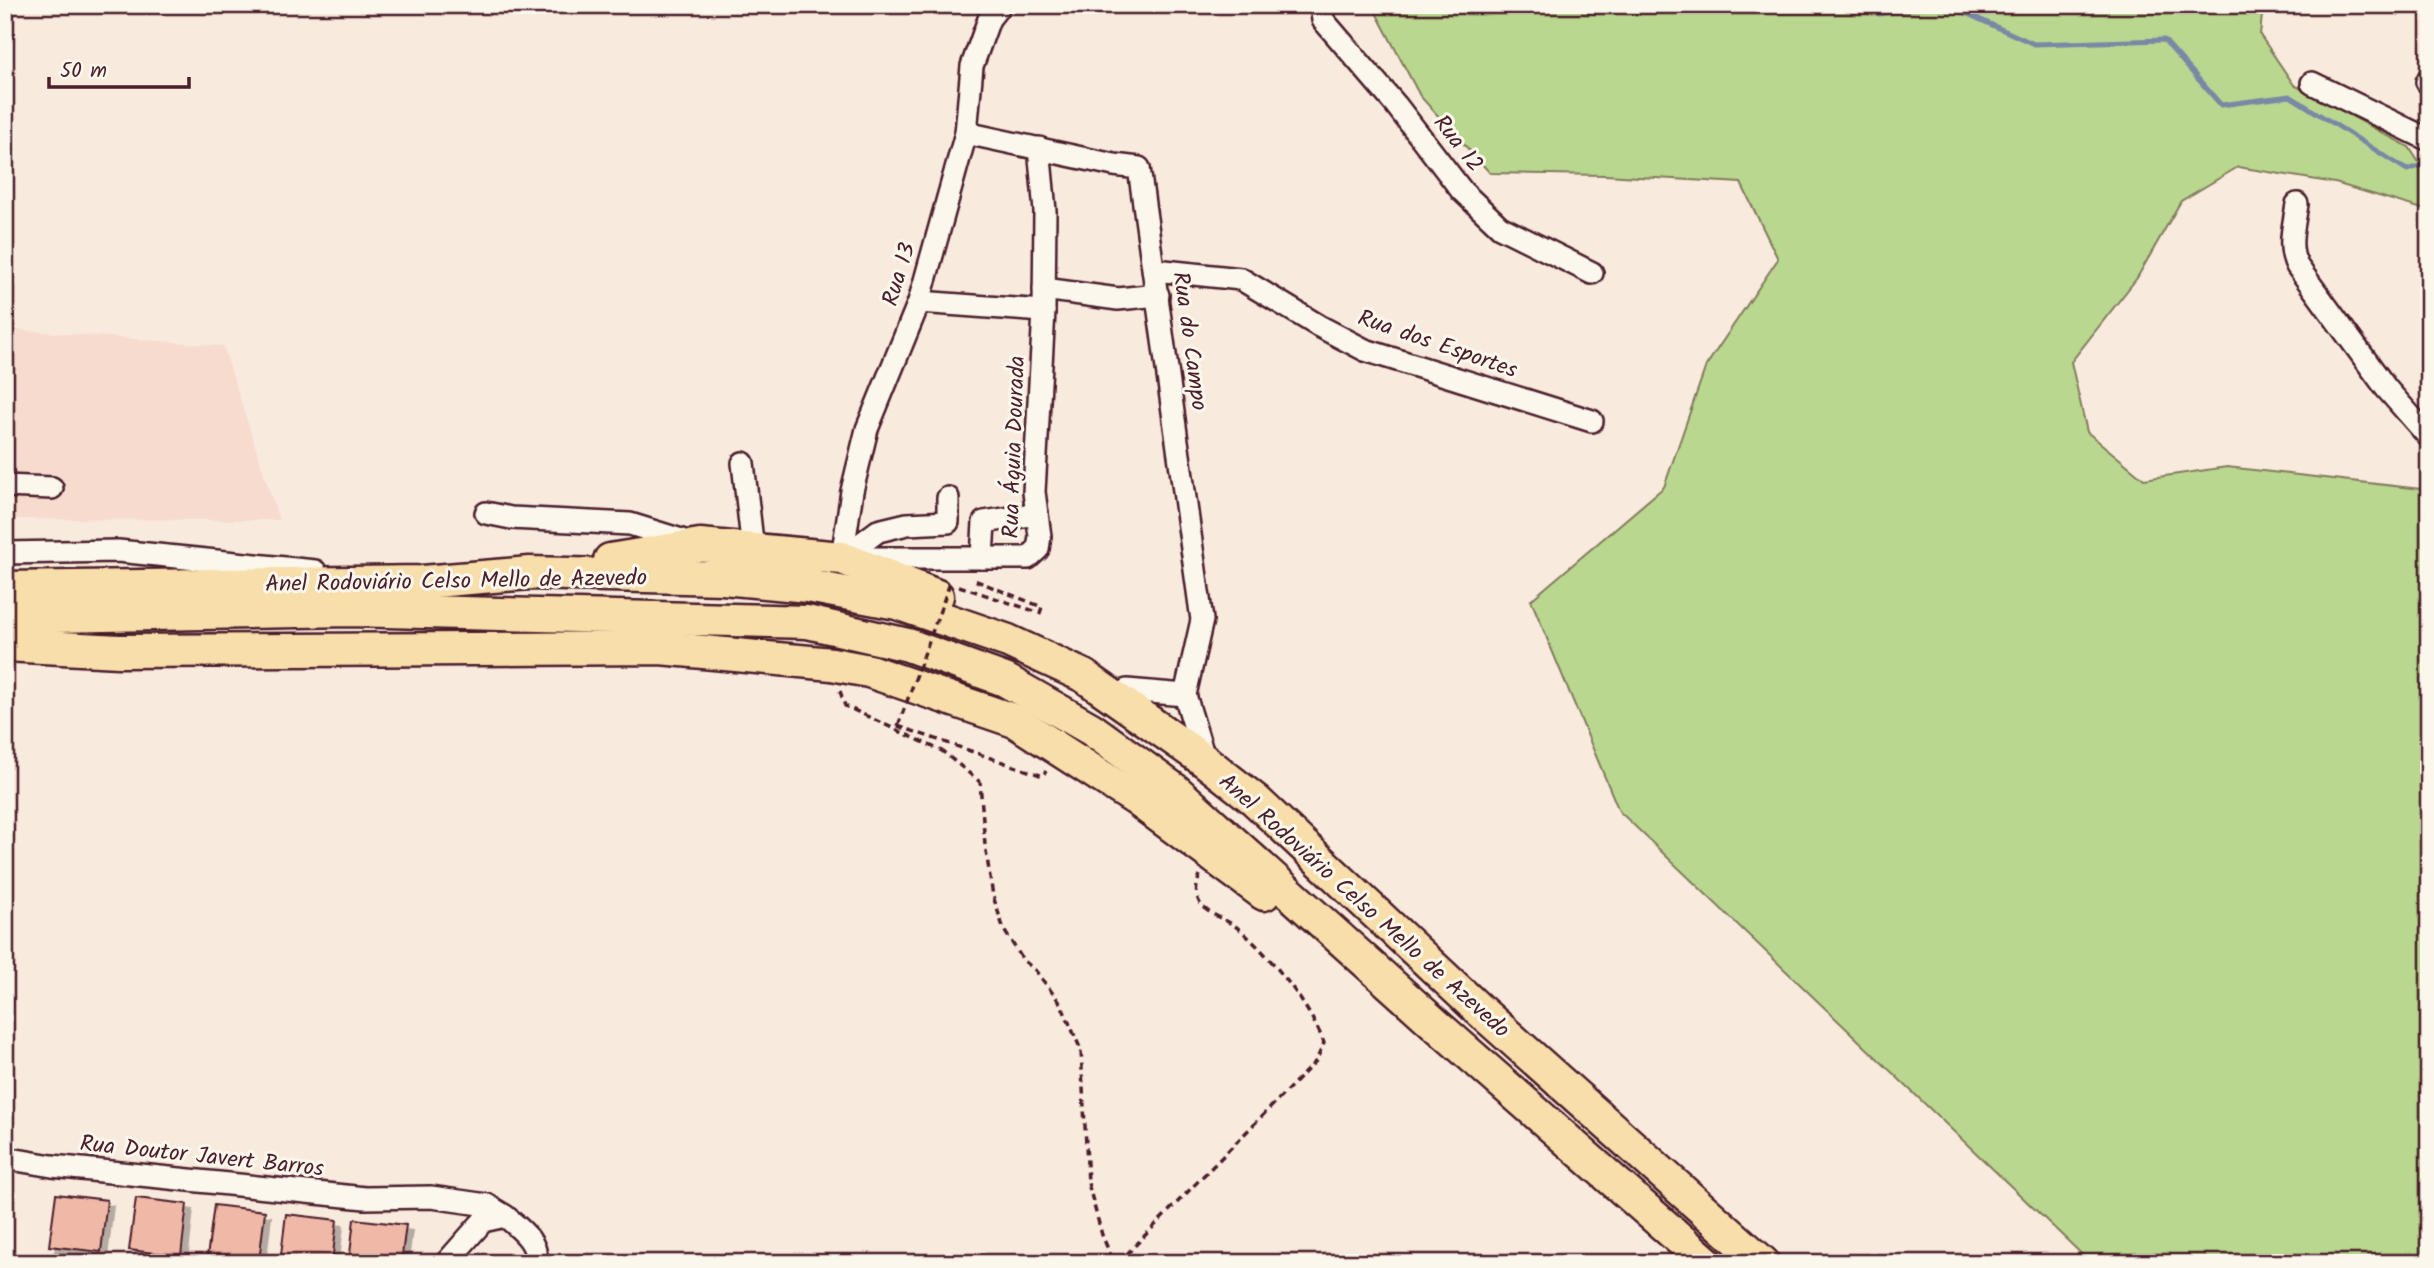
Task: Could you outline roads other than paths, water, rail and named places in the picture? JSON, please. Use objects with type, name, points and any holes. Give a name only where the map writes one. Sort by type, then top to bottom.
[{"type":"highway","points":[[530,573],[700,545],[842,558],[1073,651],[1127,690],[1163,731]]},
{"type":"highway","name":"Anel Rodoviário Celso Mello de Azevedo","points":[[5,587],[422,582],[530,573],[723,578],[808,586],[897,603],[1008,641],[1084,676],[1205,761],[1255,800],[1476,1007],[1763,1263]]},
{"type":"highway","name":"Anel Rodoviário Celso Mello de Azevedo","points":[[5,617],[350,610],[807,622],[908,645],[1004,680],[1091,729],[1175,790],[1707,1263]]},
{"type":"highway","points":[[5,645],[119,651],[660,648],[832,664],[869,671],[917,691],[1015,720],[1136,799],[1267,896],[1385,996],[1434,1023]]},
{"type":"street","name":"Rua 13","points":[[842,558],[852,491],[867,429],[919,302],[966,133],[972,66],[989,19],[1000,5]]},
{"type":"street","name":"Rua 12","points":[[1321,5],[1324,20],[1396,105],[1462,191],[1500,227],[1592,273]]},
{"type":"street","points":[[2312,83],[2425,138],[2429,137]]},
{"type":"street","name":"Rua do Campo","points":[[966,133],[1139,168],[1202,620],[1185,695],[1205,761]]},
{"type":"street","name":"Rua Águia Dourada","points":[[842,558],[1028,558],[1038,549],[1040,536],[1034,492],[1044,311],[1045,211],[1039,148]]},
{"type":"street","points":[[2297,204],[2291,243],[2292,256],[2297,267],[2386,388],[2429,437]]},
{"type":"street","name":"Rua dos Esportes","points":[[1155,270],[1241,279],[1365,350],[1592,421]]},
{"type":"street","points":[[1044,289],[1118,299],[1158,295]]},
{"type":"street","points":[[919,302],[1044,311]]},
{"type":"street","points":[[744,463],[753,550]]},
{"type":"street","points":[[5,486],[52,488]]},
{"type":"street","points":[[842,558],[878,531],[907,524],[948,522],[948,498]]},
{"type":"street","points":[[486,513],[511,518],[631,524],[700,545]]},
{"type":"street","points":[[982,558],[984,522],[1037,514]]},
{"type":"street","points":[[5,554],[118,551],[422,582]]},
{"type":"street","points":[[1127,690],[1185,695]]},
{"type":"street","name":"Rua Doutor Javert Barros","points":[[5,1158],[52,1166],[365,1198],[431,1198],[471,1202],[487,1205],[505,1216]]},
{"type":"street","name":"Rua Doutor Javert Barros","points":[[394,1198],[453,1210],[460,1216],[464,1226],[463,1243]]},
{"type":"street","points":[[446,1263],[483,1220],[505,1216],[527,1234],[537,1255],[536,1263]]},
{"type":"waterway","points":[[1868,5],[1879,14],[1931,5]]},
{"type":"waterway","points":[[1948,5],[2034,44],[2164,40],[2221,105],[2290,96],[2407,170],[2429,163]]}]
